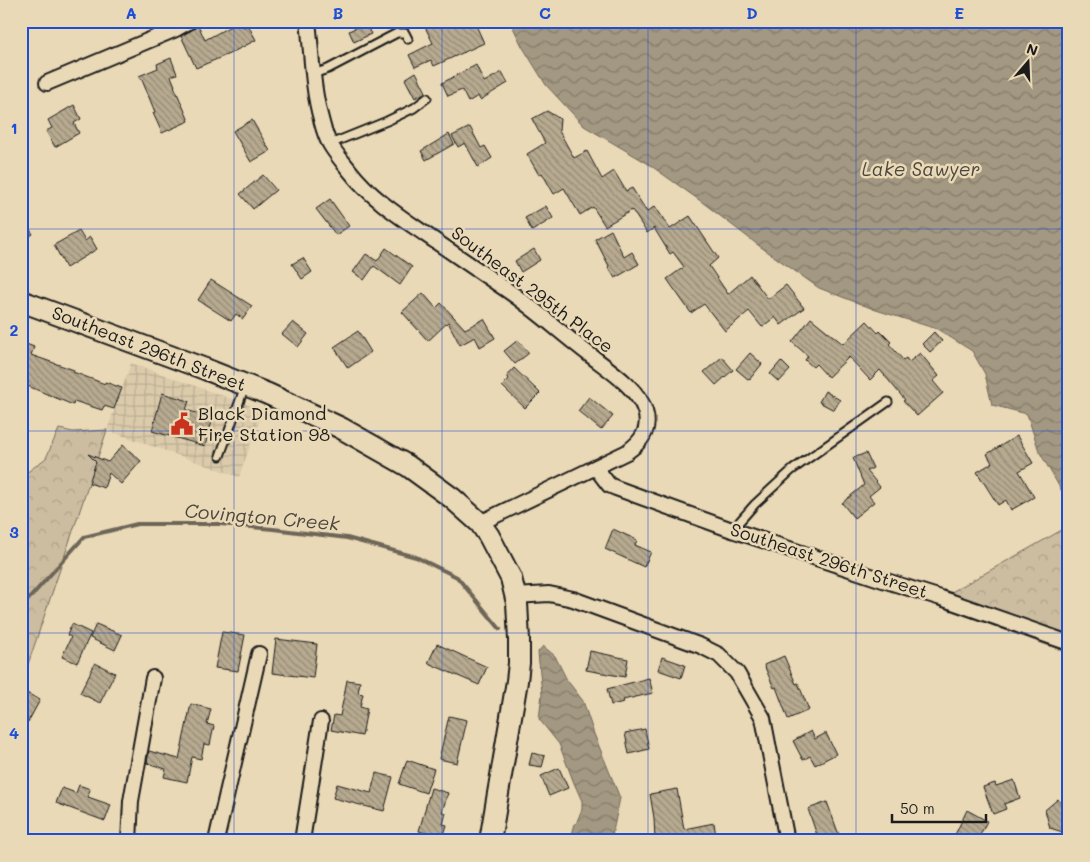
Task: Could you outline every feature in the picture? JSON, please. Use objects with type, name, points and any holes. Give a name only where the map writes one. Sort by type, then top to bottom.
[{"type":"street","points":[[47,83],[176,29],[190,21]]},
{"type":"street","name":"Southeast 295th Place","points":[[308,21],[313,74],[325,133],[330,144],[352,174],[391,211],[508,290],[619,378],[637,396],[645,410],[646,431],[637,445],[627,452],[480,523]]},
{"type":"street","name":"Southeast 296th Street","points":[[21,301],[180,359],[268,394],[341,428],[408,466],[452,498],[480,523],[511,578],[517,603],[519,640],[517,681],[490,841]]},
{"type":"street","name":"Southeast 296th Street","points":[[596,468],[609,485],[732,530],[941,598],[1069,643]]},
{"type":"street","points":[[515,596],[549,594],[573,599],[701,646],[719,656],[737,673],[763,718],[787,841]]},
{"type":"street","points":[[216,841],[258,654]]},
{"type":"street","points":[[129,841],[132,801],[153,678]]},
{"type":"street","points":[[302,841],[321,721]]},
{"type":"lane","points":[[313,74],[328,70],[397,34],[405,33],[408,39]]},
{"type":"lane","points":[[330,144],[414,108],[427,98]]},
{"type":"lane","points":[[220,456],[245,385]]},
{"type":"lane","points":[[732,530],[755,504],[792,470],[888,402]]},
{"type":"shaded area","points":[[131,363],[263,410],[239,477],[107,430]]},
{"type":"green space","points":[[59,429],[73,432],[107,430],[21,685],[21,476],[46,458]]},
{"type":"green space","points":[[1069,526],[1069,653],[936,605],[941,598]]},
{"type":"water","name":"Lake Sawyer","points":[[510,21],[1069,21],[1069,498],[1064,495],[1039,451],[1027,414],[992,405],[985,374],[972,351],[937,329],[876,310],[819,288],[647,163],[584,126],[546,85],[522,46]]},
{"type":"water","points":[[543,646],[555,656],[567,680],[583,701],[620,798],[611,841],[569,841],[574,824],[576,824],[582,809],[582,801],[559,744],[539,719],[542,694],[538,652]]},
{"type":"building","points":[[240,21],[243,27],[248,25],[256,40],[196,68],[181,36],[198,25],[205,40]]},
{"type":"building","points":[[422,21],[474,21],[484,43],[434,66],[431,60],[415,67],[409,55],[433,43]]},
{"type":"building","points":[[366,23],[371,34],[354,42],[349,31]]},
{"type":"building","points":[[171,58],[177,74],[171,76],[189,121],[162,133],[139,76],[158,68],[157,64]]},
{"type":"building","points":[[476,65],[484,82],[502,72],[508,83],[480,100],[478,96],[468,102],[462,90],[448,96],[442,83]]},
{"type":"building","points":[[416,72],[426,92],[415,98],[405,79]]},
{"type":"building","points":[[74,105],[81,119],[74,123],[79,133],[55,147],[46,131],[52,128],[48,120]]},
{"type":"building","points":[[547,111],[560,119],[559,131],[574,158],[587,151],[602,179],[614,171],[626,191],[632,188],[647,212],[655,206],[670,229],[690,216],[718,258],[709,266],[728,294],[750,275],[768,299],[786,285],[804,308],[781,325],[775,317],[762,327],[749,311],[725,331],[704,304],[691,313],[667,279],[684,267],[673,252],[670,254],[654,228],[647,233],[632,210],[605,226],[593,207],[580,215],[564,188],[554,194],[542,173],[539,175],[527,154],[545,143],[532,119]]},
{"type":"building","points":[[252,120],[270,151],[251,162],[233,131]]},
{"type":"building","points":[[470,127],[481,148],[485,146],[492,158],[478,167],[465,143],[458,147],[452,136]]},
{"type":"building","points":[[449,134],[454,144],[426,160],[421,151]]},
{"type":"building","points":[[263,175],[276,190],[253,209],[240,194]]},
{"type":"building","points":[[330,199],[349,226],[336,235],[316,209]]},
{"type":"building","points":[[546,206],[553,218],[532,231],[525,218]]},
{"type":"building","points":[[21,217],[33,234],[21,242]]},
{"type":"building","points":[[611,230],[624,257],[632,252],[639,264],[615,278],[595,239]]},
{"type":"building","points":[[79,231],[85,241],[90,237],[97,249],[66,268],[54,245]]},
{"type":"building","points":[[386,248],[412,267],[400,285],[374,266],[364,280],[353,272],[366,254],[377,261]]},
{"type":"building","points":[[534,249],[540,260],[521,272],[515,261]]},
{"type":"building","points":[[303,258],[312,272],[302,279],[292,264]]},
{"type":"building","points":[[211,280],[252,306],[243,319],[236,314],[231,321],[198,300]]},
{"type":"building","points":[[423,293],[436,308],[441,303],[465,329],[484,319],[495,338],[480,347],[475,337],[460,345],[448,322],[428,341],[402,312]]},
{"type":"building","points":[[811,318],[843,344],[867,321],[878,333],[880,331],[891,342],[889,344],[903,360],[906,358],[909,362],[920,353],[939,376],[933,381],[943,393],[917,416],[903,401],[905,400],[880,370],[870,380],[849,357],[828,377],[816,364],[813,367],[805,360],[808,356],[792,342]]},
{"type":"building","points":[[293,322],[308,334],[298,347],[282,334]]},
{"type":"building","points":[[358,331],[371,352],[348,368],[334,347]]},
{"type":"building","points":[[934,332],[942,341],[930,352],[922,344]]},
{"type":"building","points":[[518,340],[529,353],[515,364],[504,351]]},
{"type":"building","points":[[21,342],[34,347],[31,355],[74,370],[73,372],[105,384],[105,382],[122,388],[114,409],[104,406],[102,410],[74,401],[73,405],[23,384],[27,372],[25,371],[21,378]]},
{"type":"building","points":[[750,353],[762,364],[749,380],[736,369]]},
{"type":"building","points":[[722,357],[733,370],[716,385],[704,372]]},
{"type":"building","points":[[781,361],[790,370],[779,382],[770,374]]},
{"type":"building","points":[[514,368],[540,393],[525,408],[502,386],[509,379],[507,376]]},
{"type":"building","points":[[825,391],[840,400],[834,410],[819,402]]},
{"type":"building","name":"Black Diamond Fire Station 98","points":[[162,393],[189,401],[186,410],[213,418],[205,446],[152,431]]},
{"type":"building","points":[[589,397],[613,416],[601,430],[578,411]]},
{"type":"building","points":[[1017,436],[1033,463],[1019,471],[1034,497],[1011,510],[1006,500],[998,505],[977,472],[992,463],[987,454]]},
{"type":"building","points":[[123,445],[141,461],[121,484],[109,473],[104,488],[89,483],[96,462],[88,454],[108,462]]},
{"type":"building","points":[[866,453],[873,468],[867,471],[880,487],[869,496],[874,502],[854,518],[842,503],[864,485],[853,458]]},
{"type":"building","points":[[613,529],[637,540],[635,545],[651,552],[644,567],[605,549]]},
{"type":"building","points":[[72,624],[91,633],[77,663],[62,657],[71,637],[67,635]]},
{"type":"building","points":[[96,624],[122,635],[115,650],[90,638]]},
{"type":"building","points":[[222,632],[245,635],[238,671],[215,668]]},
{"type":"building","points":[[276,639],[317,644],[313,678],[272,673]]},
{"type":"building","points":[[437,644],[487,667],[479,685],[428,663]]},
{"type":"building","points":[[590,651],[628,659],[625,677],[586,670]]},
{"type":"building","points":[[784,656],[809,710],[788,719],[776,687],[774,688],[764,665]]},
{"type":"building","points":[[662,657],[685,665],[681,678],[658,670]]},
{"type":"building","points":[[95,663],[115,673],[100,703],[80,693]]},
{"type":"building","points":[[649,678],[653,693],[623,700],[624,702],[611,705],[607,689]]},
{"type":"building","points":[[347,680],[360,682],[358,693],[363,694],[360,707],[367,709],[362,736],[331,730],[334,715],[340,716]]},
{"type":"building","points":[[21,690],[40,700],[28,722],[21,718]]},
{"type":"building","points":[[191,704],[211,709],[207,724],[214,726],[210,745],[204,744],[201,759],[192,757],[187,782],[164,777],[166,769],[147,763],[149,751],[179,759]]},
{"type":"building","points":[[449,716],[467,720],[457,763],[439,759]]},
{"type":"building","points":[[645,729],[649,749],[629,754],[625,733]]},
{"type":"building","points":[[811,731],[815,739],[826,733],[836,754],[815,765],[810,756],[803,760],[793,741]]},
{"type":"building","points":[[532,753],[545,756],[542,767],[529,765]]},
{"type":"building","points":[[407,760],[434,769],[426,793],[399,784]]},
{"type":"building","points":[[559,768],[568,788],[549,796],[541,776]]},
{"type":"building","points":[[376,773],[393,777],[384,811],[333,798],[337,784],[371,793]]},
{"type":"building","points":[[1014,780],[1020,798],[1004,804],[1006,809],[993,814],[983,787],[995,783],[996,786]]},
{"type":"building","points":[[79,785],[90,789],[88,797],[111,805],[105,821],[56,803],[62,788],[76,793]]},
{"type":"building","points":[[431,788],[448,793],[442,812],[446,813],[443,824],[447,825],[443,838],[419,831]]},
{"type":"building","points":[[677,789],[684,829],[714,823],[716,836],[704,838],[704,841],[688,841],[687,838],[655,840],[650,794]]},
{"type":"building","points":[[1058,799],[1069,814],[1069,834],[1050,828],[1045,810]]},
{"type":"building","points":[[827,802],[839,835],[819,841],[808,809]]},
{"type":"building","points":[[967,810],[987,821],[977,841],[952,841]]},
{"type":"waterway","name":"Covington Creek","points":[[21,605],[27,601],[84,537],[137,524],[220,524],[347,538],[416,557],[457,577],[500,629]]},
{"type":"place","name":"Black Diamond Fire Station 98","points":[[182,424]]}]
